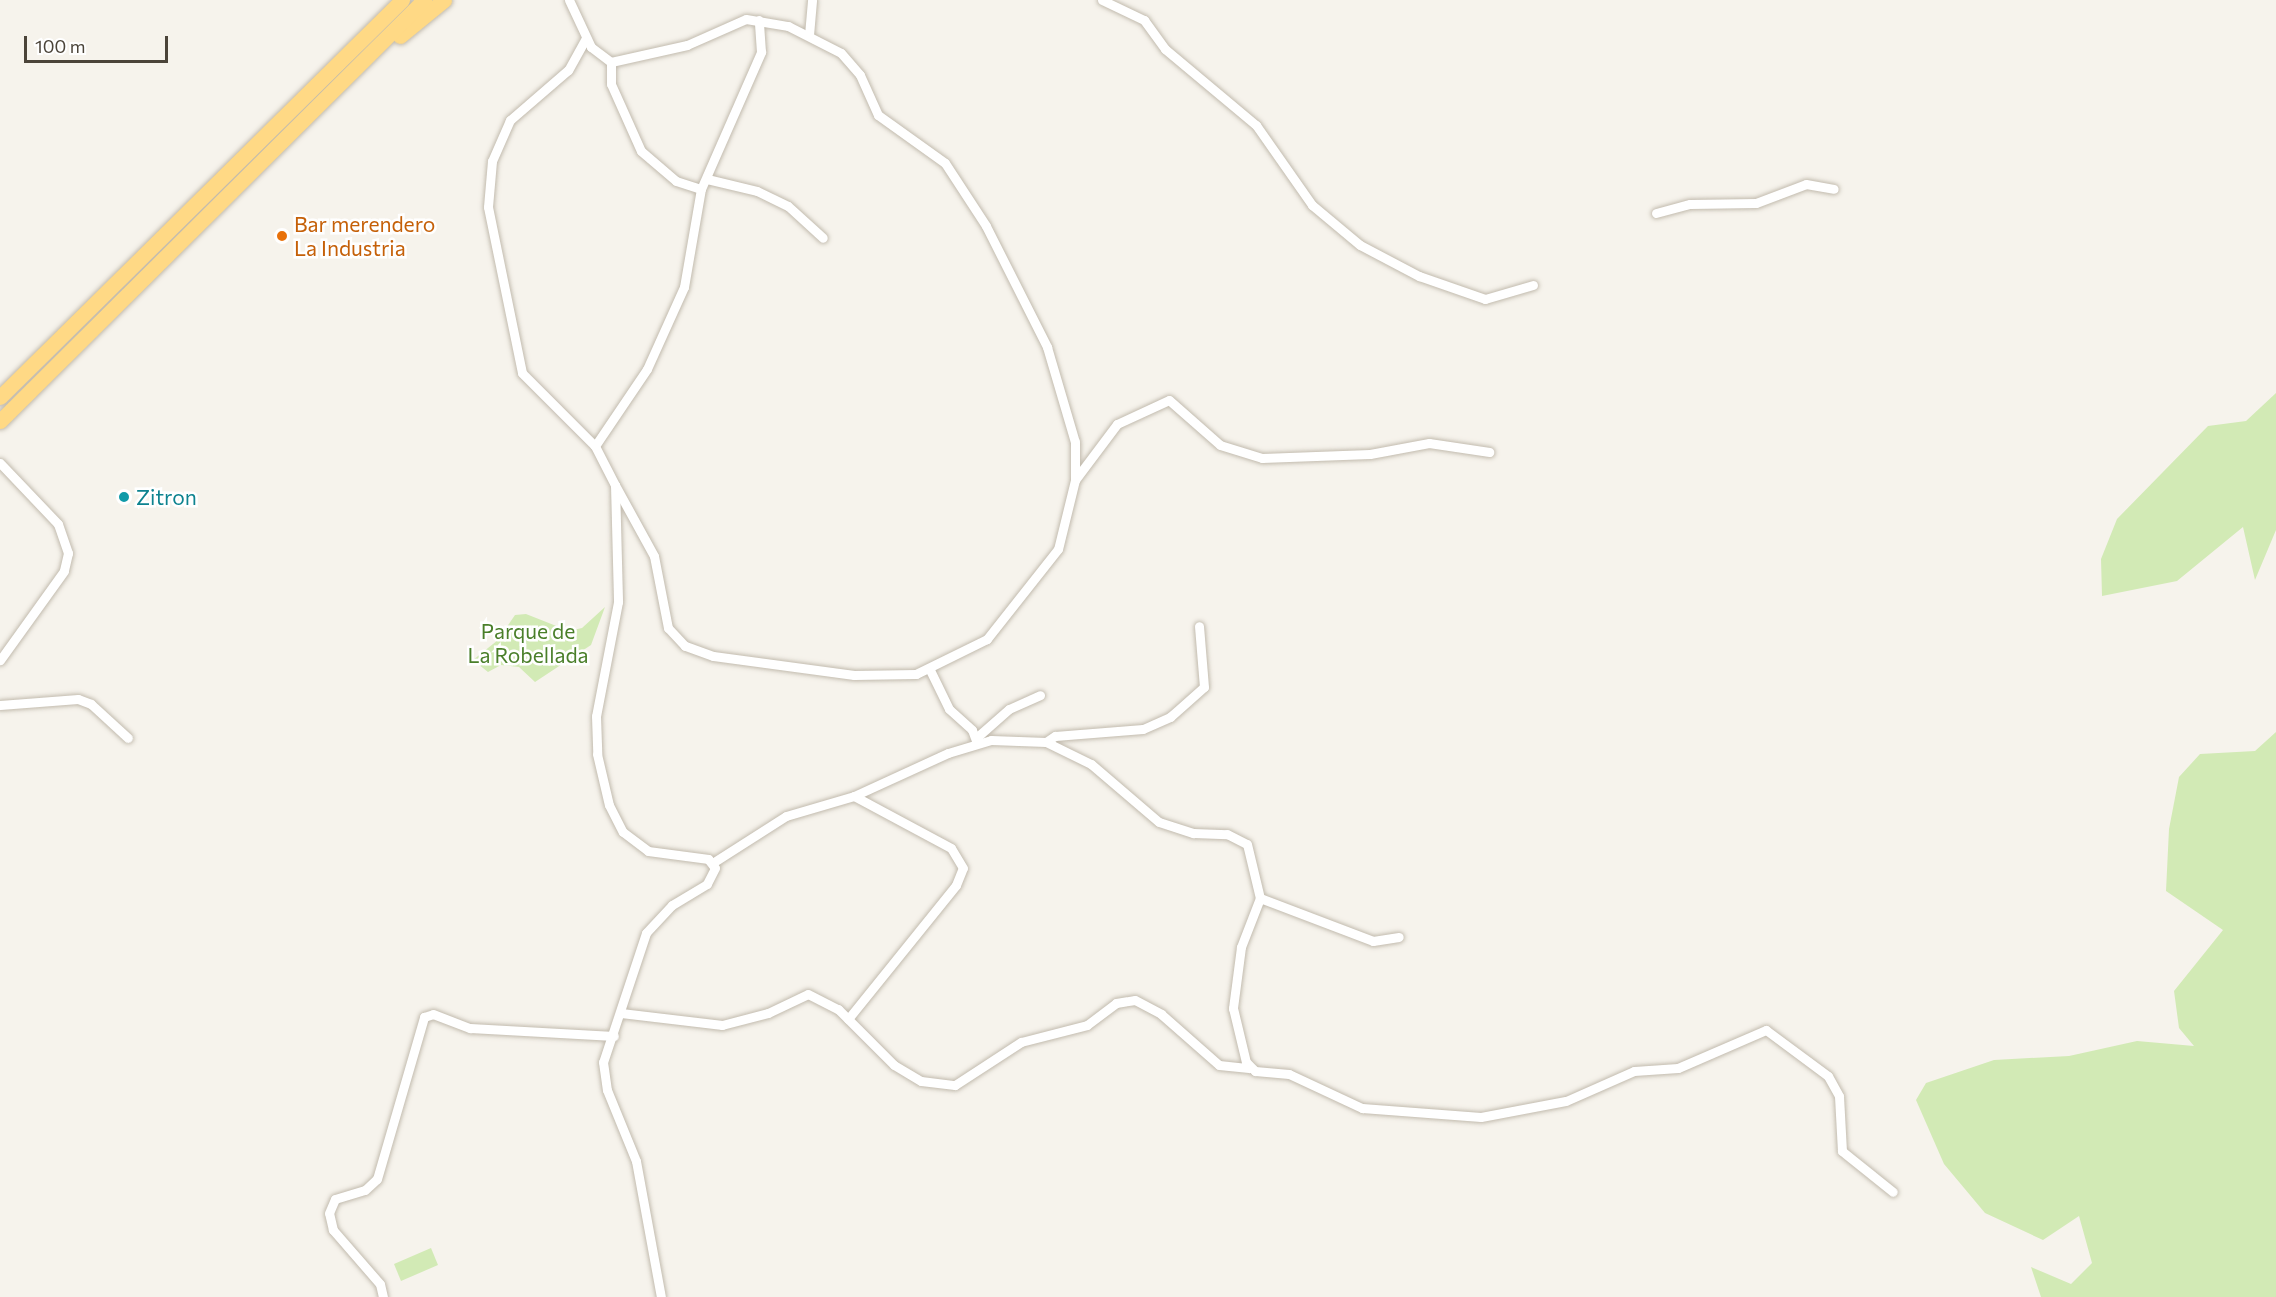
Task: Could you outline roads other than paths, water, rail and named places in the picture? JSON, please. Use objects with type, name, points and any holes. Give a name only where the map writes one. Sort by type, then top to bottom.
[{"type":"highway","points":[[348,52],[389,0]]},
{"type":"highway","points":[[0,397],[402,0]]},
{"type":"highway","points":[[0,421],[424,0]]},
{"type":"highway","points":[[352,72],[444,0]]},
{"type":"street","points":[[569,0],[586,38],[611,62],[611,84],[641,151],[676,181],[701,189]]},
{"type":"street","points":[[809,35],[812,0]]},
{"type":"street","points":[[1102,0],[1144,20],[1165,50],[1256,125],[1312,205],[1360,245],[1419,276],[1485,299],[1533,285]]},
{"type":"street","points":[[586,38],[568,70],[510,120],[492,161],[488,193],[520,367],[530,385],[595,446],[654,556],[668,628],[685,646],[713,656],[854,675],[930,670],[987,639],[1058,549],[1075,480],[1075,442],[1047,347],[986,226],[945,163],[878,116],[851,63],[809,35],[759,20],[738,21],[687,45],[611,62]]},
{"type":"street","points":[[595,446],[647,369],[676,308],[691,266],[701,189],[761,52],[759,20]]},
{"type":"street","points":[[707,179],[757,191],[788,206],[823,238]]},
{"type":"street","points":[[1656,213],[1690,204],[1756,203],[1806,184],[1834,189]]},
{"type":"street","points":[[1075,480],[1117,424],[1169,400],[1220,445],[1262,458],[1370,454],[1429,443],[1489,452]]},
{"type":"street","points":[[0,463],[58,524],[68,553],[64,571],[0,660]]},
{"type":"street","points":[[615,485],[618,602],[596,716],[602,780],[612,813],[635,843],[661,856],[714,862],[786,816],[854,796],[976,740],[1009,709],[1040,695]]},
{"type":"street","points":[[1046,742],[1055,736],[1143,729],[1170,717],[1204,687],[1199,626]]},
{"type":"street","points":[[930,670],[949,709],[976,740],[1046,742],[1091,764],[1160,822],[1193,833],[1227,834],[1247,844],[1260,898],[1234,981],[1234,1022],[1249,1068]]},
{"type":"street","points":[[0,705],[78,699],[92,704],[128,738]]},
{"type":"street","points":[[848,1019],[956,885],[963,868],[951,848],[854,796]]},
{"type":"street","points":[[661,1297],[636,1161],[603,1079],[646,933],[672,905],[707,884],[714,862]]},
{"type":"street","points":[[1260,898],[1373,941],[1399,938]]},
{"type":"street","points":[[621,1013],[722,1024],[768,1013],[808,994],[848,1019],[894,1065],[921,1081],[946,1085],[969,1081],[1022,1042],[1087,1025],[1128,999],[1146,1003],[1219,1065],[1289,1074],[1362,1108],[1481,1117],[1566,1101],[1634,1071],[1678,1068],[1731,1042],[1766,1030],[1821,1068],[1839,1096],[1842,1151],[1893,1192]]},
{"type":"street","points":[[383,1297],[380,1284],[333,1230],[328,1213],[335,1199],[366,1190],[377,1179],[424,1017],[433,1014],[470,1028],[614,1036]]},
{"type":"place","name":"Bar merendero La Industria","points":[[282,236]]},
{"type":"place","name":"Zitron","points":[[124,497]]},
{"type":"park label","name":"Parque de La Robellada","points":[[528,643]]}]
